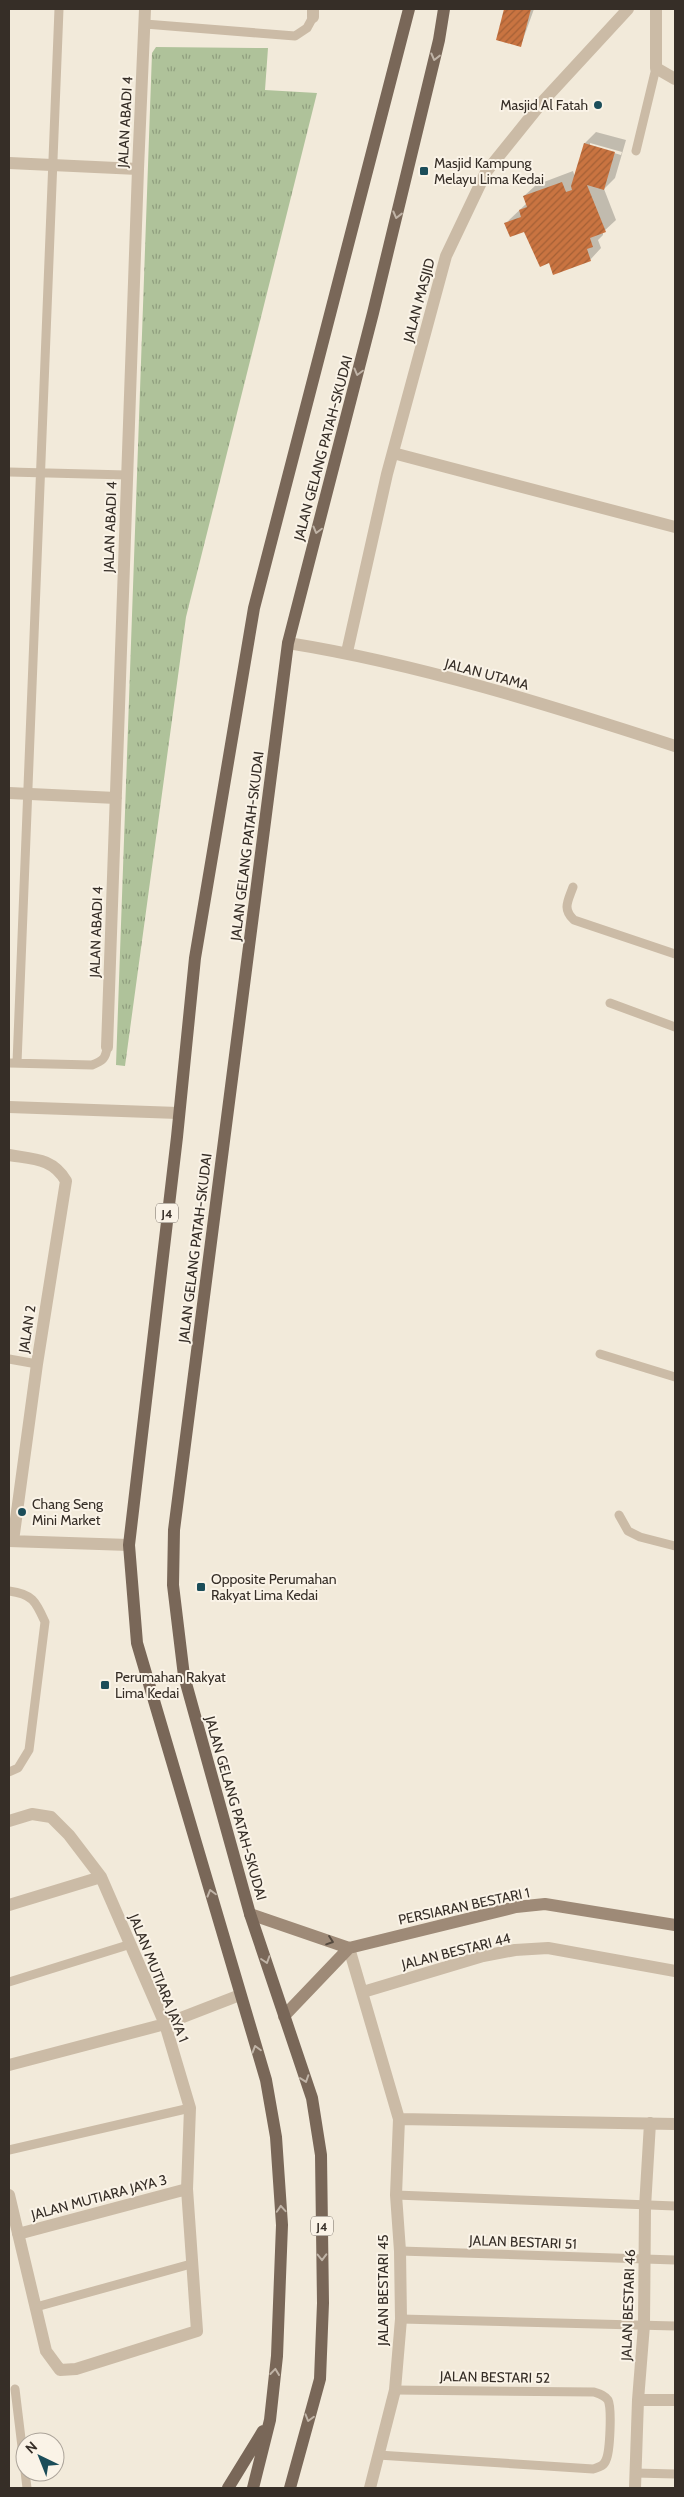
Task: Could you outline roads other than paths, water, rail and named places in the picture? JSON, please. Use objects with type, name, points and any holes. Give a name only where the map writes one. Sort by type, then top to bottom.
[{"type":"main road","name":"JALAN GELANG PATAH-SKUDAI","points":[[253,2488],[270,2420],[277,2356],[282,2225],[276,2137],[266,2080],[137,1644],[129,1545],[177,1137],[195,958],[254,608],[409,9]]},
{"type":"main road","name":"JALAN GELANG PATAH-SKUDAI","points":[[290,2488],[320,2379],[323,2303],[321,2155],[312,2098],[250,1914],[184,1676],[174,1595],[174,1530],[288,643],[373,313],[439,40],[444,9]]},
{"type":"main road","name":"J4","points":[[228,2488],[270,2420]]},
{"type":"street","name":"JALAN ABADI 4","points":[[107,1047],[145,9]]},
{"type":"street","name":"JALAN MASJID","points":[[347,652],[393,453],[446,256],[486,172],[544,100],[628,9]]},
{"type":"street","points":[[656,9],[656,68],[675,79]]},
{"type":"street","points":[[9,164],[138,169]]},
{"type":"street","points":[[393,453],[675,527]]},
{"type":"street","name":"JALAN UTAMA","points":[[288,643],[347,652],[563,710],[675,746]]},
{"type":"street","points":[[9,793],[116,798]]},
{"type":"street","points":[[9,1107],[178,1113]]},
{"type":"street","name":"JALAN 2","points":[[9,1155],[45,1161],[60,1170],[66,1181],[11,1541]]},
{"type":"street","points":[[11,1541],[129,1545]]},
{"type":"street","name":"JALAN MUTIARA JAYA 1","points":[[9,1821],[32,1814],[51,1817],[69,1835],[100,1877],[165,2024],[190,2108],[187,2189],[197,2331],[76,2369],[60,2370],[46,2351],[36,2307]]},
{"type":"street","points":[[9,1905],[100,1877]]},
{"type":"street","name":"PERSIARAN BESTARI 1","points":[[349,1948],[516,1907],[545,1904],[675,1925]]},
{"type":"street","points":[[250,1914],[349,1948],[284,2016]]},
{"type":"street","name":"JALAN BESTARI 45","points":[[349,1948],[399,2120],[396,2195],[400,2251],[401,2319],[394,2390],[370,2488]]},
{"type":"street","name":"JALAN BESTARI 44","points":[[363,1992],[483,1956],[515,1950],[548,1948],[675,1971]]},
{"type":"street","points":[[9,2065],[165,2024],[240,1995]]},
{"type":"street","points":[[399,2120],[675,2124]]},
{"type":"street","name":"JALAN BESTARI 46","points":[[634,2488],[644,2325],[645,2207],[650,2123]]},
{"type":"street","name":"JALAN MUTIARA JAYA 3","points":[[18,2234],[187,2189]]},
{"type":"street","points":[[9,2195],[36,2307]]},
{"type":"street","points":[[638,2400],[675,2400]]},
{"type":"lane","points":[[59,9],[29,794],[13,1063],[92,1065],[102,1062],[106,1055],[107,1047]]},
{"type":"lane","points":[[145,24],[295,36],[308,28],[313,13]]},
{"type":"lane","points":[[636,151],[656,68]]},
{"type":"lane","points":[[9,472],[127,474]]},
{"type":"lane","points":[[573,887],[566,907],[568,915],[574,920],[675,954]]},
{"type":"lane","points":[[610,1002],[675,1027]]},
{"type":"lane","points":[[600,1354],[675,1378]]},
{"type":"lane","points":[[9,1360],[37,1364]]},
{"type":"lane","points":[[619,1515],[628,1531],[640,1537],[675,1546]]},
{"type":"lane","points":[[9,1591],[23,1593],[37,1603],[45,1622],[29,1750],[18,1768],[9,1772]]},
{"type":"lane","points":[[9,1982],[131,1944]]},
{"type":"lane","points":[[9,2150],[190,2108]]},
{"type":"lane","points":[[396,2195],[645,2207],[675,2206]]},
{"type":"lane","name":"JALAN BESTARI 51","points":[[400,2251],[675,2260]]},
{"type":"lane","points":[[36,2307],[191,2264]]},
{"type":"lane","points":[[401,2319],[675,2326]]},
{"type":"lane","points":[[16,2389],[27,2488]]},
{"type":"lane","name":"JALAN BESTARI 52","points":[[378,2455],[584,2468],[600,2467],[606,2462],[608,2455],[610,2410],[607,2400],[602,2395],[594,2392],[394,2390]]},
{"type":"lane","points":[[635,2473],[675,2474]]},
{"type":"place","name":"Masjid Al Fatah","points":[[598,105]]},
{"type":"place","name":"Masjid Kampung Melayu Lima Kedai","points":[[424,171]]},
{"type":"place","name":"Chang Seng Mini Market","points":[[22,1512]]},
{"type":"place","name":"Opposite Perumahan Rakyat Lima Kedai","points":[[201,1587]]},
{"type":"place","name":"Perumahan Rakyat Lima Kedai","points":[[105,1685]]}]
